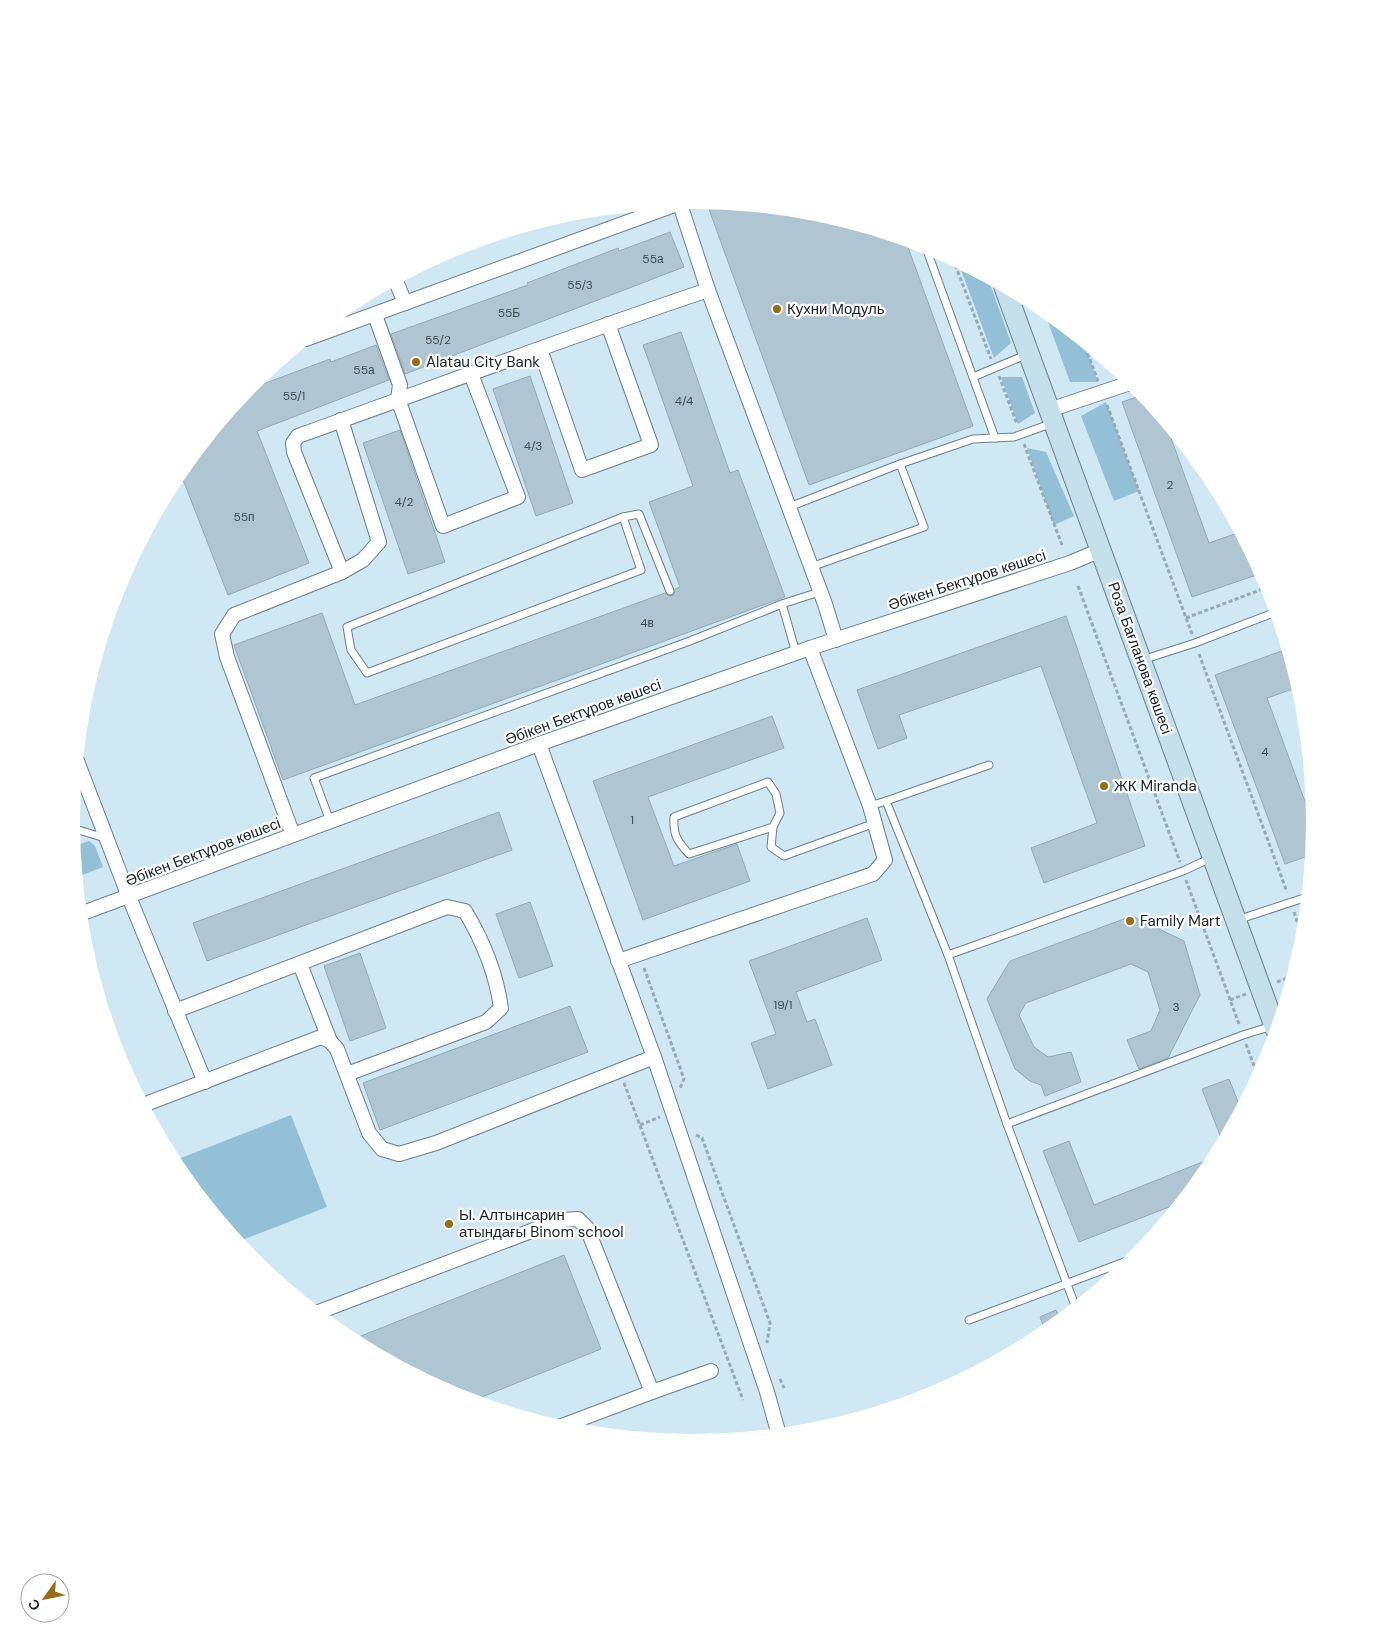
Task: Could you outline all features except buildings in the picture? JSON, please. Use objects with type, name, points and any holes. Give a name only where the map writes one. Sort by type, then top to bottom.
[{"type":"street","points":[[682,209],[708,290],[825,604],[836,640]]},
{"type":"street","points":[[323,333],[659,210]]},
{"type":"street","points":[[398,285],[405,303]]},
{"type":"street","points":[[342,572],[294,452],[293,443],[298,436],[608,324],[708,290]]},
{"type":"street","name":"Роза Бағланова көшесі","points":[[1015,300],[1029,354],[1273,1019]]},
{"type":"street","points":[[374,315],[400,385],[398,400],[443,526],[518,496],[471,374]]},
{"type":"street","points":[[540,350],[582,470],[651,445],[608,324]]},
{"type":"street","points":[[1052,417],[1124,386]]},
{"type":"street","points":[[293,835],[227,657],[222,634],[234,615],[342,572],[363,560],[379,542],[341,420]]},
{"type":"street","name":"Әбікен Бектұров көшесі","points":[[87,912],[539,744],[803,650],[1070,563],[1100,550]]},
{"type":"street","points":[[618,961],[873,874],[885,860],[870,806],[803,650]]},
{"type":"street","points":[[539,744],[654,1057],[767,1392],[777,1428]]},
{"type":"street","points":[[82,774],[129,897],[204,1082]]},
{"type":"street","points":[[175,1011],[447,907],[465,911],[479,934],[498,985],[500,1008],[486,1022],[347,1074]]},
{"type":"street","points":[[300,964],[330,1041],[337,1049],[370,1133],[382,1149],[400,1154],[436,1143],[654,1057]]},
{"type":"street","points":[[148,1103],[309,1041],[321,1037],[330,1041]]},
{"type":"street","points":[[323,1310],[560,1220],[578,1219],[587,1228],[652,1392]]},
{"type":"street","points":[[572,1423],[711,1371]]},
{"type":"lane","points":[[929,255],[995,438]]},
{"type":"lane","points":[[973,377],[1029,354]]},
{"type":"lane","points":[[788,507],[900,464],[973,439],[1014,438],[1052,417]]},
{"type":"lane","points":[[811,567],[924,527],[900,464]]},
{"type":"lane","points":[[623,517],[641,570],[367,673],[351,650],[347,627],[623,517],[639,514],[670,591]]},
{"type":"lane","points":[[330,821],[314,778],[680,644],[782,604],[819,592]]},
{"type":"lane","points":[[782,604],[803,650]]},
{"type":"lane","points":[[1141,661],[1269,615]]},
{"type":"lane","points":[[870,806],[989,765]]},
{"type":"lane","points":[[773,828],[689,854],[680,845],[673,830],[674,817],[768,782],[776,794],[780,813],[773,828],[771,847],[784,856],[875,823]]},
{"type":"lane","points":[[886,801],[948,956],[1007,1124],[1073,1302]]},
{"type":"lane","points":[[80,830],[106,838]]},
{"type":"lane","points":[[948,956],[1183,871],[1213,857]]},
{"type":"lane","points":[[1236,920],[1301,899]]},
{"type":"lane","points":[[1007,1124],[1243,1035],[1269,1029]]},
{"type":"lane","points":[[969,1320],[1114,1266]]},
{"type":"path","points":[[957,269],[1022,435],[1062,545]]},
{"type":"path","points":[[1078,586],[1254,1067]]},
{"type":"path","points":[[1186,618],[1260,590]]},
{"type":"path","points":[[639,954],[684,1079],[678,1091]]},
{"type":"path","points":[[620,1071],[743,1400]]},
{"type":"path","points":[[690,1132],[702,1138],[770,1323],[766,1346]]},
{"type":"path","points":[[777,1371],[784,1388]]},
{"type":"shaded area","points":[[961,271],[991,286],[1011,343],[994,358]]},
{"type":"shaded area","points":[[1048,322],[1087,353],[1098,382],[1070,382]]},
{"type":"shaded area","points":[[1001,377],[1022,377],[1035,413],[1018,424]]},
{"type":"shaded area","points":[[1106,402],[1139,491],[1114,501],[1081,416]]},
{"type":"shaded area","points":[[1027,448],[1046,452],[1074,516],[1054,525]]},
{"type":"shaded area","points":[[89,841],[95,846],[103,867],[82,875],[81,844]]},
{"type":"shaded area","points":[[291,1115],[327,1207],[245,1239],[207,1195],[181,1158]]},
{"type":"place","name":"Кухни Модуль","points":[[777,309]]},
{"type":"place","name":"Alatau City Bank","points":[[416,362]]},
{"type":"place","name":"ЖК Miranda","points":[[1104,786]]},
{"type":"place","name":"Family Mart","points":[[1130,921]]},
{"type":"place","name":"Ы. Алтынсарин атындағы Binom school","points":[[449,1224]]}]
